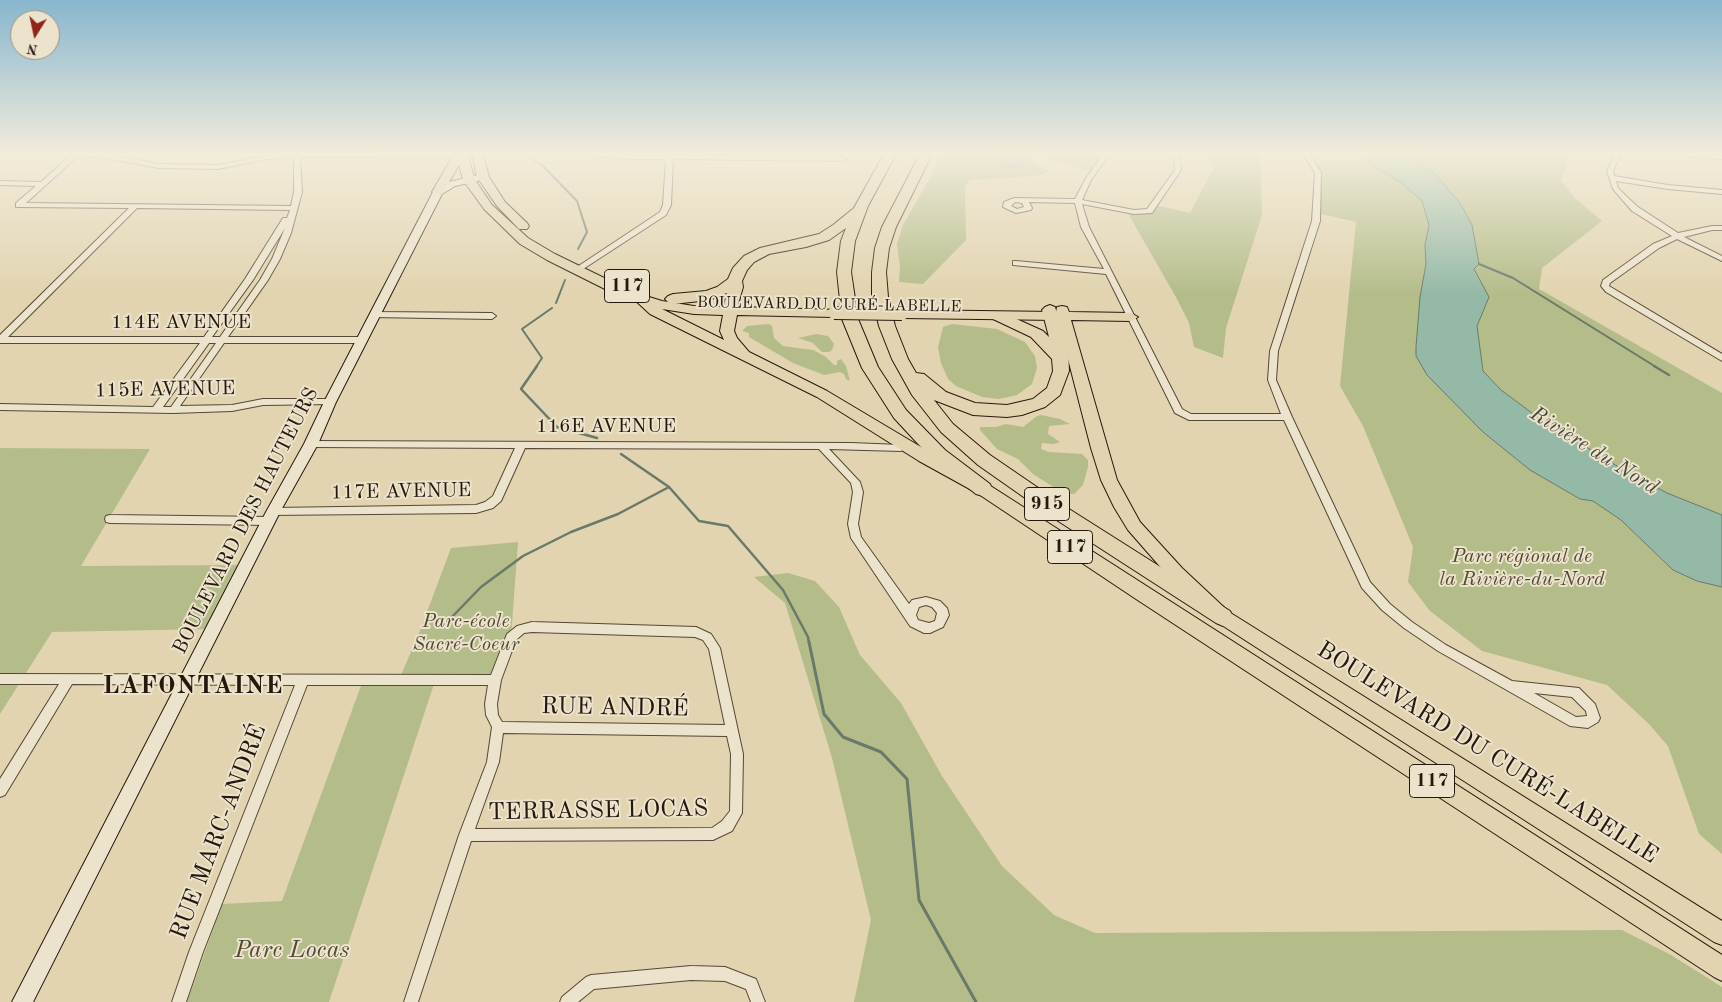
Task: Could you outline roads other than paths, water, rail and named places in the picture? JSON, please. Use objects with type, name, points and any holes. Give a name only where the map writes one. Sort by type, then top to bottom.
[{"type":"highway","points":[[864,201],[848,241],[844,272],[848,311],[859,345],[878,383],[908,423],[939,455],[983,489]]},
{"type":"highway","name":"915","points":[[902,201],[893,217],[881,254],[879,285],[883,314],[900,359],[930,408],[960,440],[984,460],[1055,509],[1223,617]]},
{"type":"highway","points":[[732,308],[736,287],[735,281],[740,268],[753,257],[770,250],[824,238],[838,228],[861,206]]},
{"type":"highway","points":[[673,299],[709,295],[722,290],[735,281]]},
{"type":"highway","points":[[900,359],[928,388],[945,399],[973,409],[998,412],[1028,407],[1049,396],[1056,388],[1060,378],[1057,313]]},
{"type":"highway","points":[[996,315],[1037,334],[1060,357]]},
{"type":"main road","name":"BOULEVARD DES HAUTEURS","points":[[22,1002],[271,517],[311,444],[361,340],[434,201]]},
{"type":"main road","name":"BOULEVARD DU CURÉ-LABELLE","points":[[484,201],[505,226],[524,241],[642,300],[682,309],[732,308],[1057,313]]},
{"type":"main road","name":"BOULEVARD DU CURÉ-LABELLE","points":[[498,201],[514,220],[581,269],[638,291],[686,303],[732,308]]},
{"type":"main road","points":[[642,300],[655,311],[822,394],[907,449],[983,489]]},
{"type":"main road","points":[[732,308],[727,325],[728,334],[743,354]]},
{"type":"main road","name":"BOULEVARD DU CURÉ-LABELLE","points":[[901,311],[996,315],[1057,313]]},
{"type":"main road","name":"BOULEVARD DU CURÉ-LABELLE","points":[[1057,313],[1102,462],[1117,498],[1134,526],[1157,553],[1223,617],[1722,934]]},
{"type":"main road","points":[[1057,313],[1129,314]]},
{"type":"main road","name":"117","points":[[983,489],[1722,969]]},
{"type":"street","points":[[24,201],[19,205],[292,208]]},
{"type":"street","points":[[156,410],[275,241],[295,201]]},
{"type":"street","points":[[581,269],[658,217],[664,211],[667,201]]},
{"type":"street","points":[[1064,201],[1078,201],[1133,212],[1150,211],[1157,201]]},
{"type":"street","points":[[1078,201],[1084,227],[1109,272],[1178,412],[1190,417],[1287,417]]},
{"type":"street","points":[[1317,201],[1316,221],[1274,351],[1272,380],[1287,417],[1366,585],[1386,607],[1408,625],[1442,648],[1509,686],[1574,722],[1588,723],[1594,718],[1591,708],[1575,692],[1509,686]]},
{"type":"street","points":[[1627,201],[1677,236],[1722,259]]},
{"type":"street","points":[[0,340],[134,207]]},
{"type":"street","points":[[173,410],[276,259],[286,233],[292,208]]},
{"type":"street","points":[[1722,228],[1712,228],[1677,236],[1656,246],[1606,282],[1605,286],[1608,290],[1722,358]]},
{"type":"street","points":[[1016,263],[1109,272]]},
{"type":"street","points":[[244,287],[258,288]]},
{"type":"street","points":[[374,315],[492,316]]},
{"type":"street","name":"114E AVENUE","points":[[0,340],[361,340]]},
{"type":"street","name":"115E AVENUE","points":[[0,407],[173,410],[232,408],[263,402],[330,402]]},
{"type":"street","name":"116E AVENUE","points":[[311,444],[822,446],[907,449]]},
{"type":"street","name":"117E AVENUE","points":[[110,519],[271,517],[476,509],[489,505],[497,498],[522,444]]},
{"type":"street","points":[[822,446],[855,482],[858,492],[853,524],[856,538],[910,615]]},
{"type":"street","name":"TERRASSE LOCAS","points":[[532,627],[696,632],[707,637],[714,648],[737,754],[736,813],[727,826],[713,834],[466,835],[493,762],[498,727],[492,715],[491,704],[495,680],[511,637],[521,629],[532,627]]},
{"type":"street","points":[[0,679],[495,680]]},
{"type":"street","points":[[0,791],[69,679]]},
{"type":"street","name":"RUE MARC-ANDRÉ","points":[[179,1002],[196,952],[303,680]]},
{"type":"street","name":"RUE ANDRÉ","points":[[498,727],[732,731]]},
{"type":"street","points":[[411,1002],[466,835]]},
{"type":"street","points":[[567,1002],[591,982],[691,973],[725,974],[751,984],[758,1002]]},
{"type":"waterway","points":[[577,201],[587,232],[578,249]]},
{"type":"waterway","name":"Rivière du Nord","points":[[1479,264],[1513,278],[1656,367]]},
{"type":"waterway","points":[[556,303],[565,280]]},
{"type":"waterway","points":[[536,367],[542,358],[522,329],[552,308]]},
{"type":"waterway","points":[[537,366],[521,389],[557,427],[597,438]]},
{"type":"waterway","name":"Rivière du Nord","points":[[1654,366],[1669,375]]},
{"type":"waterway","points":[[621,454],[669,487]]},
{"type":"waterway","points":[[450,619],[481,587],[523,556],[571,532],[618,514],[669,487]]},
{"type":"waterway","points":[[669,487],[699,521],[728,526],[783,590],[808,637],[809,643]]},
{"type":"waterway","points":[[809,642],[824,714],[843,737],[881,752],[907,779],[919,900],[976,1002]]},
{"type":"district","name":"LAFONTAINE","points":[[193,686]]},
{"type":"park label","name":"Parc régional de la Rivière-du-Nord","points":[[1522,568]]},
{"type":"park label","name":"Parc-école Sacré-Coeur","points":[[466,634]]},
{"type":"park label","name":"Parc Locas","points":[[292,951]]}]
